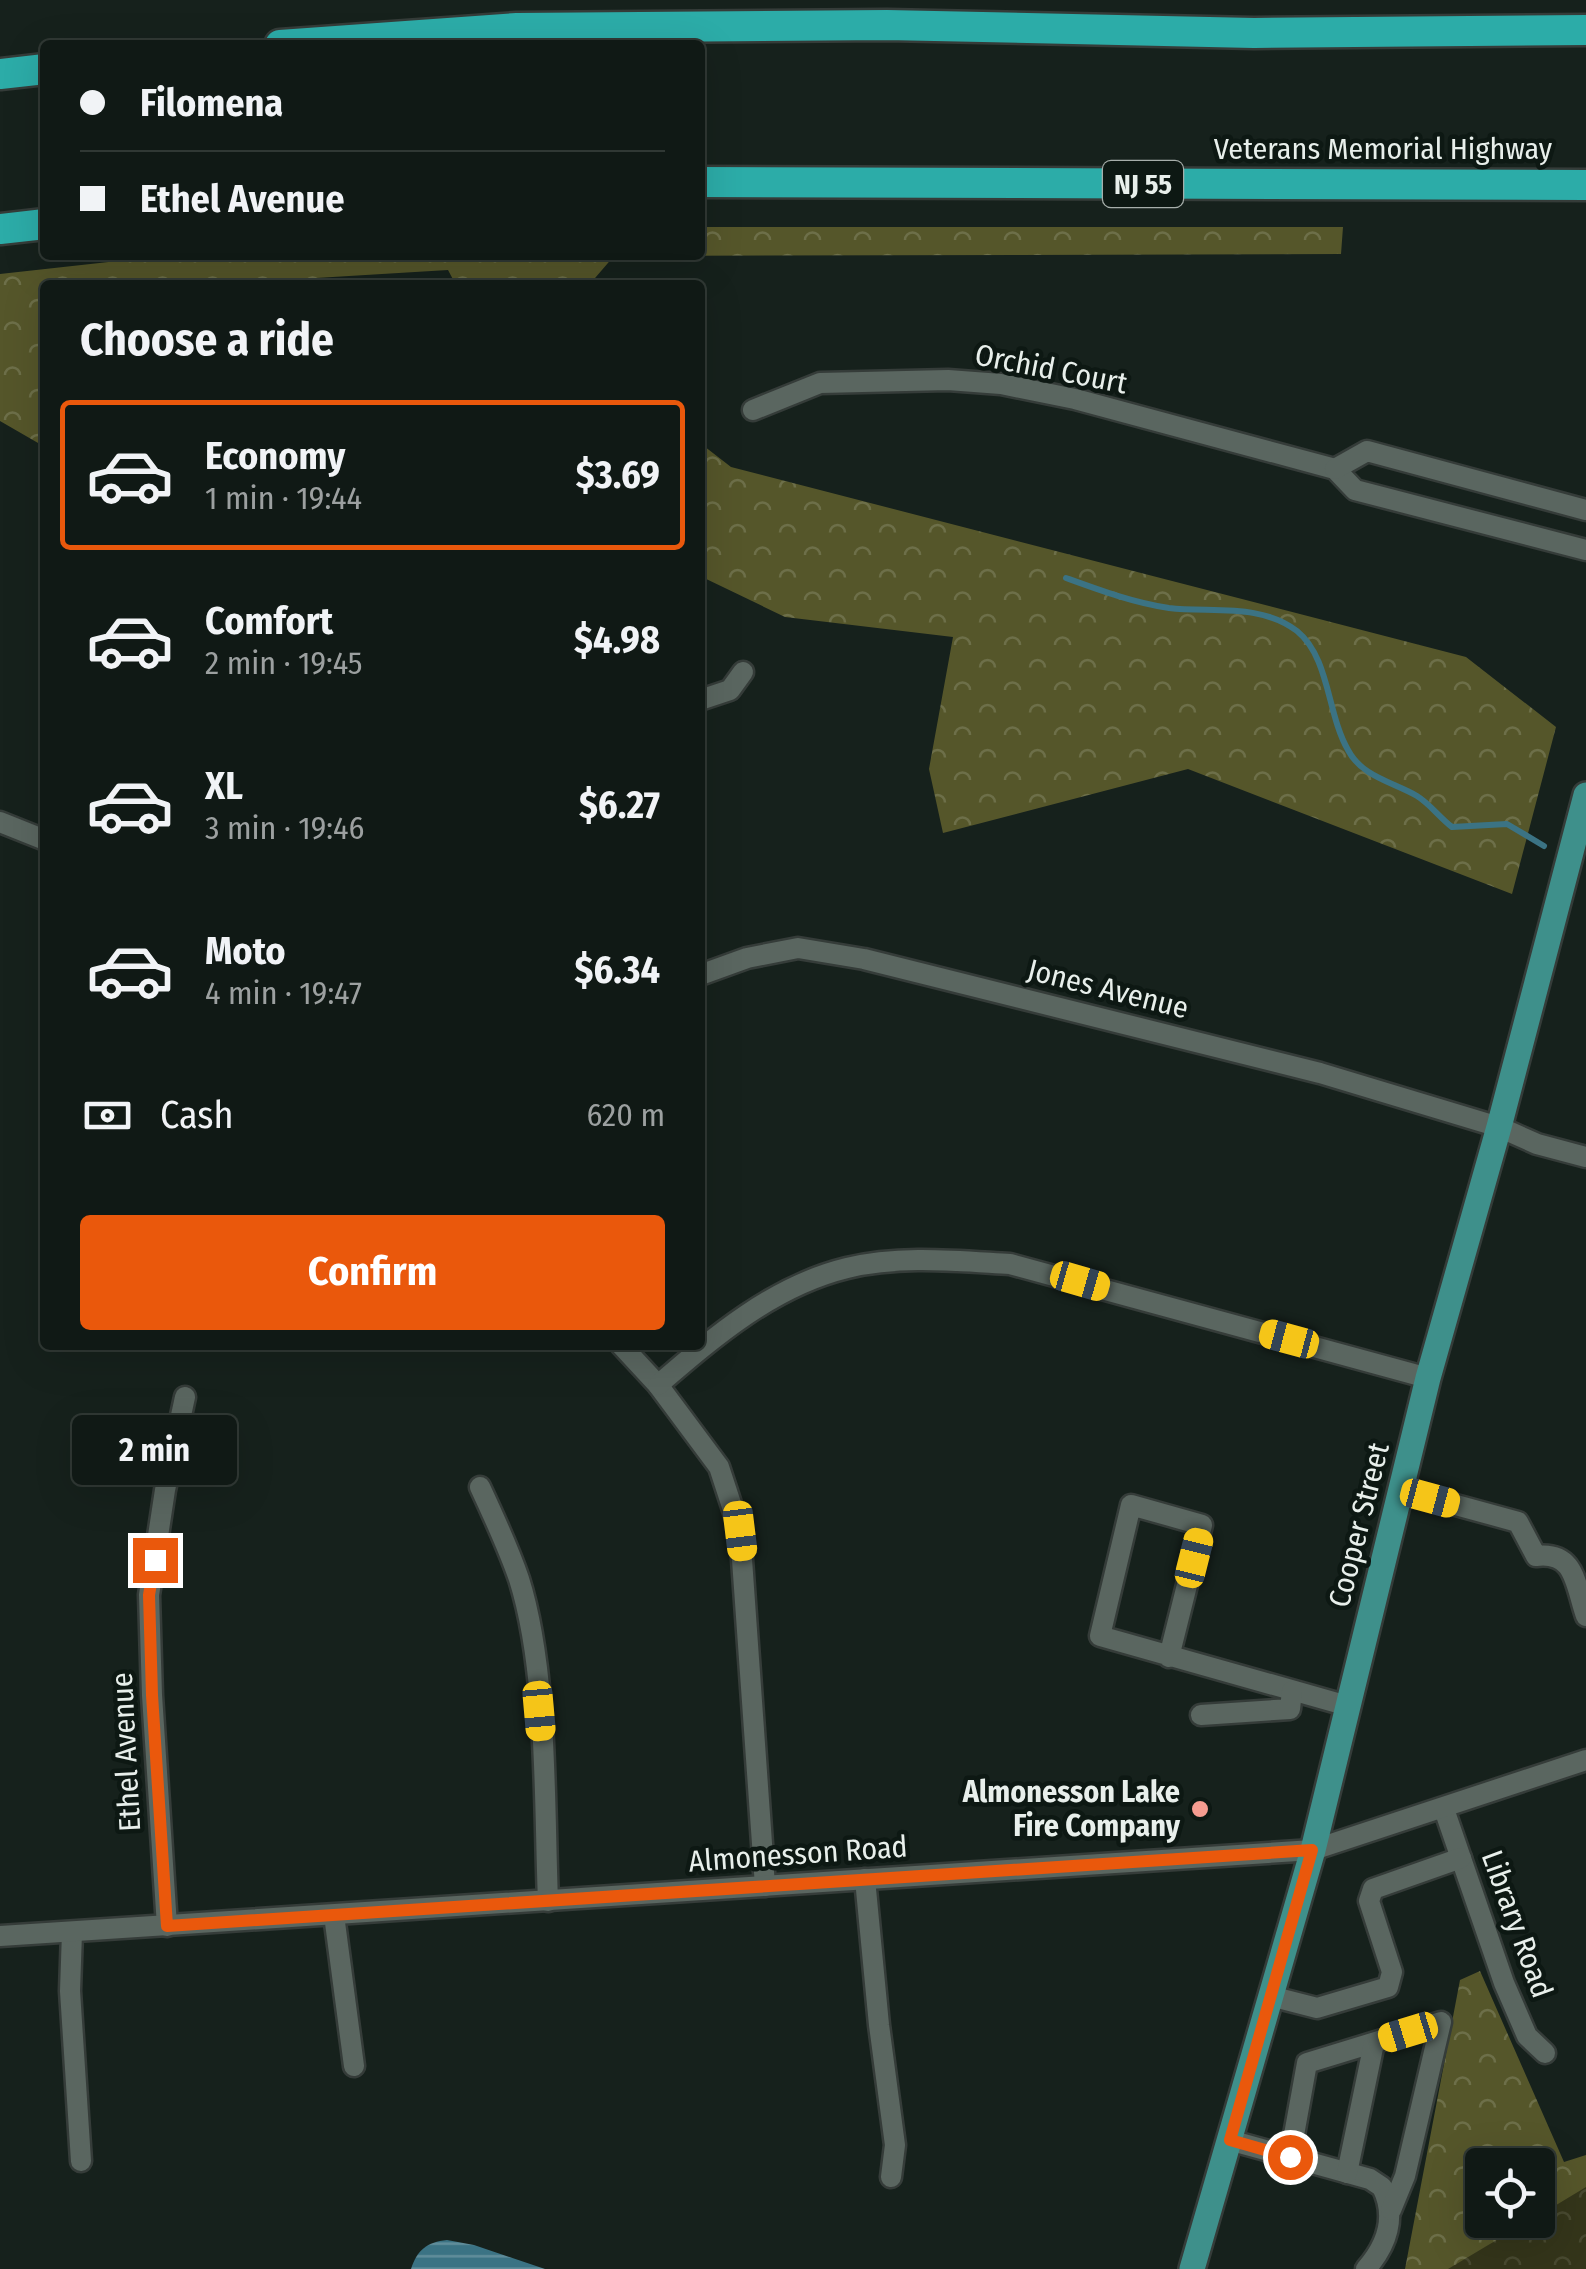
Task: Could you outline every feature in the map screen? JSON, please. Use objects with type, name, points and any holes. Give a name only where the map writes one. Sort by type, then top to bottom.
[{"type":"highway","points":[[350,40],[517,28],[886,25],[1254,32],[1586,30]]},
{"type":"highway","points":[[0,74],[40,70]]},
{"type":"highway","name":"Veterans Memorial Highway","points":[[705,182],[1586,185]]},
{"type":"highway","points":[[0,230],[40,225]]},
{"type":"main road","name":"Cooper Street","points":[[1192,2269],[1312,1850],[1428,1378],[1586,795]]},
{"type":"street","name":"Orchid Court","points":[[754,410],[820,384],[948,380],[1001,384],[1062,396],[1335,469],[1356,490],[1586,550]]},
{"type":"street","points":[[1335,469],[1367,451],[1586,510]]},
{"type":"street","points":[[705,698],[730,690],[743,672]]},
{"type":"street","points":[[0,822],[40,838]]},
{"type":"street","name":"Jones Avenue","points":[[705,972],[746,958],[798,948],[864,959],[1320,1073],[1586,1157]]},
{"type":"street","points":[[705,1347],[762,1303],[800,1285],[848,1268],[942,1260],[1010,1264],[1428,1378]]},
{"type":"street","points":[[626,1350],[658,1385],[718,1467],[740,1531],[765,1886]]},
{"type":"street","points":[[658,1385],[701,1350]]},
{"type":"street","name":"Ethel Avenue","points":[[167,1926],[149,1595],[185,1397]]},
{"type":"street","points":[[480,1487],[520,1582],[534,1652],[542,1740],[548,1901]]},
{"type":"street","points":[[1401,1490],[1518,1522],[1536,1556],[1554,1553],[1567,1562],[1586,1616]]},
{"type":"street","points":[[1168,1656],[1202,1525],[1131,1506],[1100,1636],[1168,1656],[1292,1691],[1348,1706]]},
{"type":"street","points":[[1201,1716],[1290,1709],[1292,1691]]},
{"type":"street","name":"Almonesson Road","points":[[0,1936],[1312,1850],[1586,1760]]},
{"type":"street","name":"Library Road","points":[[1444,1809],[1504,1983],[1526,2036],[1545,2053]]},
{"type":"street","points":[[1270,1996],[1317,2008],[1388,1987],[1392,1972],[1368,1901],[1373,1890],[1461,1858]]},
{"type":"street","points":[[864,1880],[895,2145],[892,2177]]},
{"type":"street","points":[[334,1915],[354,2066]]},
{"type":"street","points":[[72,1932],[70,1991],[80,2161]]},
{"type":"street","points":[[1290,2157],[1307,2063],[1442,2022],[1405,2176],[1391,2210],[1382,2251],[1366,2269]]},
{"type":"street","points":[[1347,2173],[1374,2043]]},
{"type":"street","points":[[1230,2140],[1382,2186],[1391,2210]]},
{"type":"green space","points":[[705,227],[1343,227],[1341,254],[705,256]]},
{"type":"green space","points":[[127,260],[611,260],[593,280],[453,280],[448,270],[283,280],[40,280],[40,444],[0,421],[0,274]]},
{"type":"green space","points":[[705,447],[731,467],[1466,657],[1556,727],[1512,894],[1188,769],[943,833],[929,769],[953,637],[785,617],[705,578]]},
{"type":"green space","points":[[1480,1971],[1564,2162],[1586,2155],[1586,2269],[1405,2269],[1460,1980]]},
{"type":"green space","points":[[1586,2187],[1586,2269],[1448,2269],[1500,2238],[1555,2238],[1555,2206]]},
{"type":"water","points":[[447,2240],[545,2269],[411,2269],[424,2248]]},
{"type":"waterway","points":[[1066,578],[1156,606],[1252,613],[1283,622],[1308,642],[1316,656],[1341,736],[1361,767],[1417,796],[1452,827],[1507,824],[1544,846]]},
{"type":"place","name":"Almonesson Lake Fire Company","points":[[1200,1809]]},
{"type":"route","points":[[155,1560],[149,1595],[152,1695],[167,1926],[1312,1850],[1230,2140],[1290,2157]]}]
